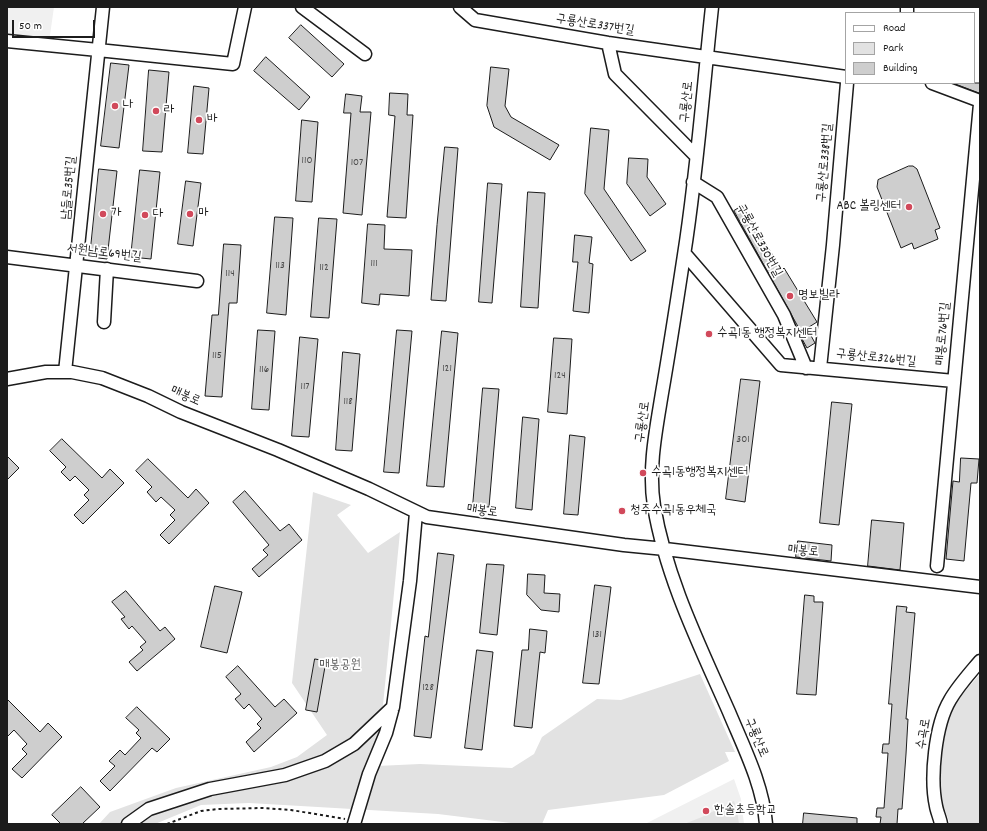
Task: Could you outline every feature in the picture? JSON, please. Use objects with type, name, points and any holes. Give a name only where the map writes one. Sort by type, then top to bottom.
[{"type":"street","name":"남들로35번길","points":[[65,372],[103,7]]},
{"type":"street","points":[[7,42],[233,64],[245,7]]},
{"type":"street","points":[[302,7],[365,54]]},
{"type":"street","name":"구룡산로337번길","points":[[460,7],[475,20],[608,42],[707,56]]},
{"type":"street","name":"구룡산로","points":[[712,7],[684,254],[654,442],[652,469],[654,505],[659,529],[672,574],[689,620],[748,757],[760,789],[766,824]]},
{"type":"street","points":[[608,42],[615,74],[696,156]]},
{"type":"street","points":[[707,56],[845,77]]},
{"type":"street","name":"구룡산로338번길","points":[[833,244],[848,84]]},
{"type":"street","points":[[935,84],[980,101]]},
{"type":"street","name":"매봉로76번길","points":[[937,566],[980,104]]},
{"type":"street","name":"구룡산로330번길","points":[[693,182],[717,197],[784,315],[806,368]]},
{"type":"street","name":"구룡산로326번길","points":[[820,368],[833,244]]},
{"type":"street","name":"구룡산로326번길","points":[[684,254],[781,365],[954,381]]},
{"type":"street","name":"서원남로69번길","points":[[7,257],[197,281]]},
{"type":"street","points":[[104,322],[108,269]]},
{"type":"street","name":"매봉로","points":[[7,379],[46,372],[72,372],[102,378],[369,489],[427,518],[624,545],[980,587]]},
{"type":"street","points":[[354,822],[369,774],[386,733],[393,706],[410,581],[416,513]]},
{"type":"street","name":"수곡로","points":[[942,824],[936,806],[934,782],[935,760],[943,715],[950,700],[980,661]]},
{"type":"street","points":[[128,824],[148,809],[210,789],[285,775],[325,761],[354,744],[393,706]]},
{"type":"path","points":[[167,824],[201,811],[244,808],[291,810],[354,822]]},
{"type":"shaded area","points":[[7,7],[54,7],[48,49],[7,43]]},
{"type":"shaded area","name":"한솔초등학교","points":[[734,779],[741,799],[744,824],[645,824]]},
{"type":"green space","name":"매봉공원","points":[[313,492],[351,505],[337,515],[368,553],[400,532],[377,766],[420,764],[512,768],[534,754],[542,737],[597,699],[621,700],[700,674],[735,752],[725,752],[729,761],[664,795],[548,810],[542,824],[519,824],[438,814],[249,803],[201,805],[155,824],[99,824],[110,812],[176,788],[271,767],[297,757],[327,735],[292,683]]},
{"type":"green space","points":[[980,674],[980,824],[950,824],[942,802],[940,760],[949,715],[959,698]]},
{"type":"green space","points":[[734,801],[739,824],[684,824],[702,817]]},
{"type":"building","points":[[301,25],[344,64],[332,77],[289,38]]},
{"type":"building","points":[[266,57],[310,97],[299,110],[254,71]]},
{"type":"building","name":"나","points":[[111,63],[129,65],[119,148],[101,146]]},
{"type":"building","points":[[491,67],[509,69],[505,106],[511,117],[559,145],[550,160],[494,127],[487,106]]},
{"type":"building","name":"라","points":[[149,70],[169,72],[162,152],[143,151]]},
{"type":"building","points":[[980,83],[980,93],[956,84]]},
{"type":"building","name":"바","points":[[194,86],[209,88],[203,154],[188,153]]},
{"type":"building","points":[[390,93],[408,94],[407,115],[413,115],[406,218],[387,217],[395,116],[389,115]]},
{"type":"building","points":[[346,94],[362,96],[360,112],[371,112],[362,215],[343,213],[351,113],[344,113]]},
{"type":"building","points":[[302,120],[318,122],[312,202],[296,201]]},
{"type":"building","points":[[591,128],[609,130],[604,189],[646,251],[631,261],[585,194]]},
{"type":"building","points":[[445,147],[458,148],[446,301],[431,300]]},
{"type":"building","points":[[629,158],[648,159],[647,177],[666,204],[650,216],[627,184]]},
{"type":"building","name":"ABC 볼링센터","points":[[909,166],[913,166],[917,169],[940,228],[935,230],[938,239],[914,249],[912,243],[901,248],[877,187],[878,180]]},
{"type":"building","name":"가","points":[[99,169],[117,171],[107,259],[90,257]]},
{"type":"building","name":"다","points":[[140,170],[160,172],[151,259],[131,257]]},
{"type":"building","name":"마","points":[[186,181],[201,183],[193,246],[178,244]]},
{"type":"building","points":[[488,183],[502,184],[492,303],[479,302]]},
{"type":"building","points":[[528,192],[545,193],[538,308],[521,307]]},
{"type":"building","name":"명보빌라","points":[[742,206],[782,270],[784,268],[817,322],[801,332],[734,211]]},
{"type":"building","points":[[275,217],[293,218],[286,315],[267,313]]},
{"type":"building","points":[[319,218],[337,219],[329,318],[311,317]]},
{"type":"building","points":[[368,224],[385,225],[384,249],[412,250],[409,296],[380,294],[379,305],[362,303]]},
{"type":"building","points":[[575,235],[592,237],[589,263],[593,264],[589,313],[573,311],[578,262],[573,262]]},
{"type":"building","points":[[224,244],[241,245],[237,303],[229,303],[222,397],[205,396],[212,315],[218,315]]},
{"type":"building","points":[[258,330],[275,331],[269,410],[252,409]]},
{"type":"building","points":[[397,330],[412,331],[399,473],[384,472]]},
{"type":"building","points":[[442,331],[458,333],[444,487],[427,486]]},
{"type":"building","points":[[809,332],[815,343],[807,348],[801,337]]},
{"type":"building","points":[[300,337],[318,339],[309,437],[292,436]]},
{"type":"building","points":[[554,338],[572,339],[567,414],[548,412]]},
{"type":"building","points":[[343,352],[360,354],[352,451],[336,450]]},
{"type":"building","points":[[741,379],[760,381],[745,502],[726,499]]},
{"type":"building","points":[[483,388],[499,389],[489,507],[473,506]]},
{"type":"building","points":[[832,402],[852,404],[839,525],[820,523]]},
{"type":"building","points":[[523,417],[539,419],[532,510],[516,508]]},
{"type":"building","points":[[570,435],[585,437],[578,515],[564,514]]},
{"type":"building","points":[[62,439],[102,478],[110,469],[124,483],[83,524],[74,515],[89,500],[84,495],[89,490],[75,476],[70,481],[61,472],[66,467],[50,451]]},
{"type":"building","points":[[7,456],[19,468],[7,480]]},
{"type":"building","points":[[961,458],[979,459],[977,483],[971,483],[964,561],[946,559],[953,481],[959,482]]},
{"type":"building","points":[[148,459],[188,498],[196,489],[209,503],[169,544],[160,535],[175,520],[170,515],[175,510],[161,497],[156,502],[147,492],[152,487],[136,471]]},
{"type":"building","points":[[245,491],[280,531],[289,524],[302,540],[259,577],[252,569],[268,555],[263,550],[269,545],[233,502]]},
{"type":"building","points":[[872,520],[904,523],[900,570],[868,566]]},
{"type":"building","points":[[798,541],[832,545],[831,561],[796,557]]},
{"type":"building","points":[[438,553],[454,555],[431,738],[414,736],[425,636],[428,637]]},
{"type":"building","points":[[487,564],[504,565],[497,635],[480,633]]},
{"type":"building","points":[[528,574],[545,575],[544,593],[560,594],[559,612],[541,610],[527,595]]},
{"type":"building","points":[[595,585],[611,587],[599,684],[583,683]]},
{"type":"building","points":[[215,586],[242,592],[227,653],[201,647]]},
{"type":"building","points":[[126,591],[160,631],[165,627],[175,639],[137,671],[129,662],[143,650],[140,647],[146,642],[132,626],[129,629],[121,619],[125,617],[112,602]]},
{"type":"building","points":[[805,595],[814,596],[814,602],[823,602],[816,695],[797,694]]},
{"type":"building","points":[[897,606],[907,607],[906,612],[915,613],[906,719],[908,719],[902,809],[898,809],[897,824],[880,824],[881,817],[876,817],[877,808],[884,808],[888,753],[882,753],[883,744],[889,744],[892,704],[889,704]]},
{"type":"building","points":[[530,629],[547,631],[545,653],[540,652],[532,728],[514,726],[522,650],[528,650]]},
{"type":"building","points":[[477,650],[493,652],[482,750],[465,748]]},
{"type":"building","points":[[315,659],[326,661],[317,712],[306,710]]},
{"type":"building","points":[[238,666],[275,707],[284,699],[297,713],[254,752],[246,742],[261,728],[257,724],[262,719],[249,704],[244,709],[235,699],[241,694],[226,677]]},
{"type":"building","points":[[7,699],[40,732],[48,723],[62,737],[22,778],[12,769],[27,754],[22,749],[27,744],[14,730],[7,737]]},
{"type":"building","points":[[137,707],[170,739],[157,752],[152,748],[110,791],[100,781],[115,766],[109,761],[120,750],[125,755],[141,738],[136,733],[139,730],[126,718]]},
{"type":"building","points":[[81,787],[100,807],[82,824],[61,824],[52,815]]},
{"type":"building","points":[[804,813],[857,818],[857,824],[803,824]]},
{"type":"place","name":"나","points":[[115,106]]},
{"type":"place","name":"라","points":[[156,111]]},
{"type":"place","name":"바","points":[[199,120]]},
{"type":"place","name":"ABC 볼링센터","points":[[909,207]]},
{"type":"place","name":"가","points":[[103,214]]},
{"type":"place","name":"마","points":[[190,214]]},
{"type":"place","name":"다","points":[[145,215]]},
{"type":"place","name":"명보빌라","points":[[790,296]]},
{"type":"place","name":"수곡1동 행정복지센터","points":[[709,334]]},
{"type":"place","name":"수곡1동행정복지센터","points":[[643,473]]},
{"type":"place","name":"청주수곡1동우체국","points":[[622,511]]},
{"type":"place","name":"한솔초등학교","points":[[706,811]]}]
